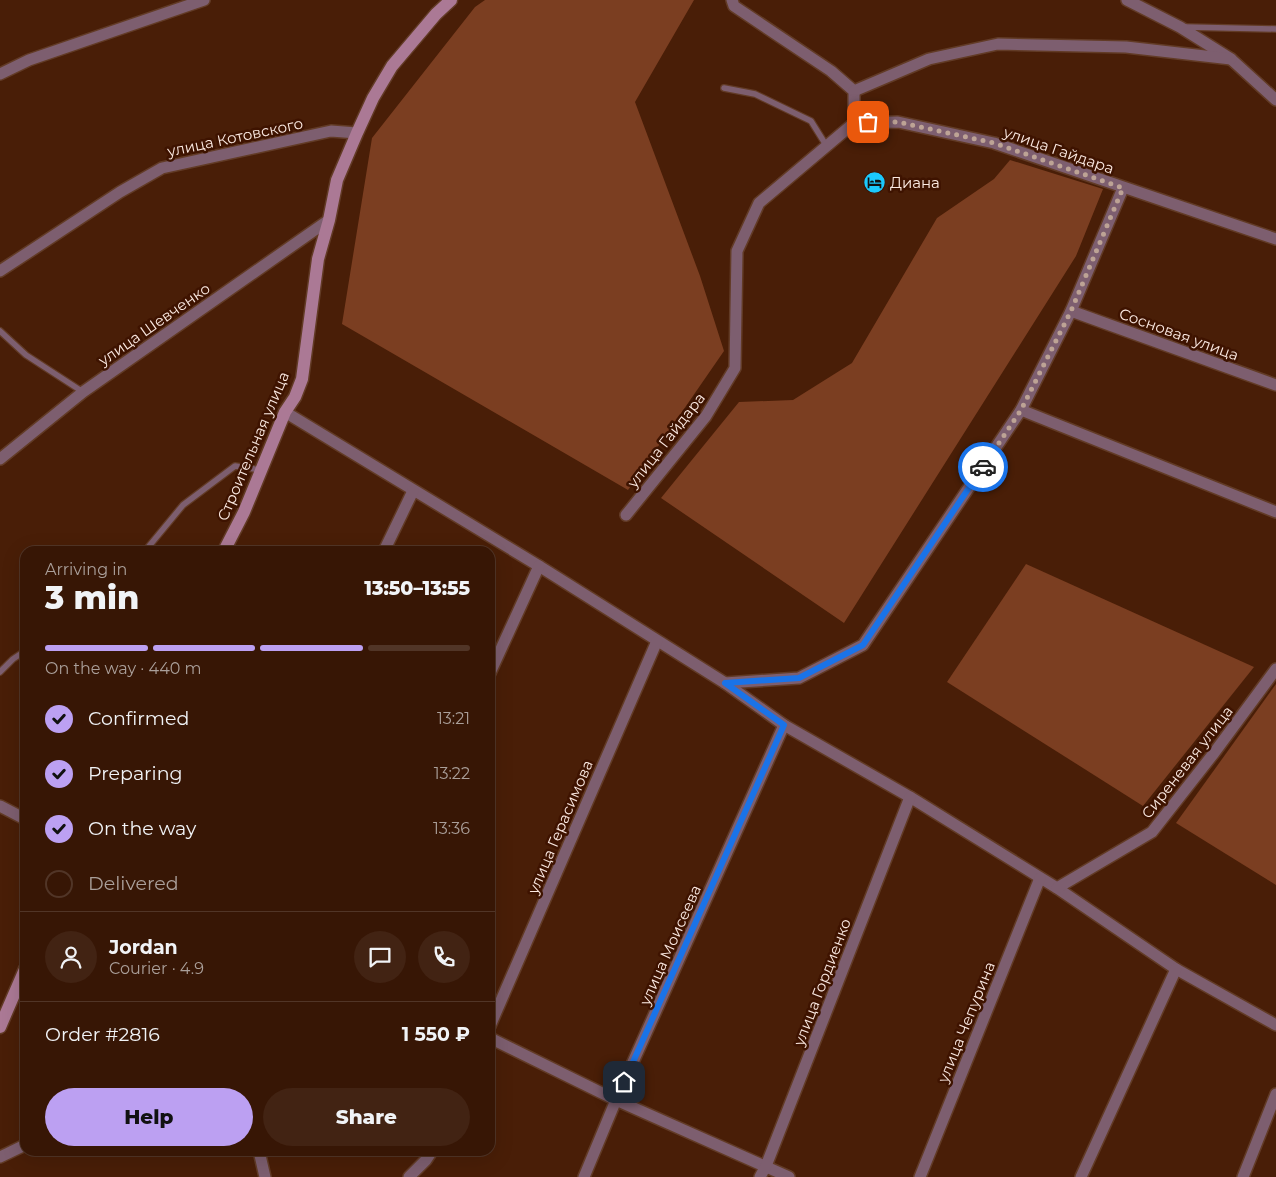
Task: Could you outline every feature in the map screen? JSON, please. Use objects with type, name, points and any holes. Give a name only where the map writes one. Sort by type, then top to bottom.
[{"type":"main road","name":"Строительная улица","points":[[227,546],[244,512],[285,412],[295,398],[302,379],[318,259],[329,220],[337,180],[373,98],[392,66],[436,14],[451,0]]},
{"type":"main road","points":[[0,1027],[20,981]]},
{"type":"street","points":[[0,74],[29,60],[204,0]]},
{"type":"street","points":[[732,0],[734,6],[831,71],[854,91],[854,123]]},
{"type":"street","points":[[1127,0],[1180,27],[1231,59],[1276,100]]},
{"type":"street","points":[[854,91],[929,59],[998,44],[1126,47],[1231,59]]},
{"type":"street","name":"улица Гайдара","points":[[626,515],[706,416],[735,368],[737,251],[759,203],[854,123],[898,122],[994,143],[1276,239]]},
{"type":"street","name":"улица Котовского","points":[[0,271],[120,192],[162,168],[331,132],[357,133]]},
{"type":"street","points":[[725,683],[799,678],[863,645],[1021,410],[1071,311],[1123,188]]},
{"type":"street","name":"улица Шевченко","points":[[0,459],[83,392],[329,220]]},
{"type":"street","name":"Сосновая улица","points":[[1071,311],[1276,385]]},
{"type":"street","points":[[1021,410],[1276,512]]},
{"type":"street","points":[[285,412],[539,566],[725,683],[784,725],[910,797],[1057,888],[1176,969],[1276,1025]]},
{"type":"street","points":[[386,546],[413,491]]},
{"type":"street","points":[[495,662],[539,566]]},
{"type":"street","name":"улица Герасимова","points":[[495,1014],[657,641]]},
{"type":"street","name":"Сиреневая улица","points":[[1057,888],[1152,832],[1214,754],[1276,669]]},
{"type":"street","name":"улица Моисеева","points":[[584,1177],[616,1100],[784,725]]},
{"type":"street","name":"улица Гордиенко","points":[[760,1177],[766,1166],[910,797]]},
{"type":"street","points":[[0,806],[20,816]]},
{"type":"street","name":"улица Чепурина","points":[[920,1177],[1040,878]]},
{"type":"street","points":[[1080,1177],[1176,969]]},
{"type":"street","points":[[495,1040],[616,1100],[789,1177]]},
{"type":"street","points":[[1242,1177],[1276,1094]]},
{"type":"street","points":[[0,1157],[20,1148]]},
{"type":"street","points":[[260,1156],[265,1177]]},
{"type":"street","points":[[409,1177],[429,1156]]},
{"type":"lane","points":[[1180,27],[1276,28]]},
{"type":"lane","points":[[724,88],[755,94],[811,121],[826,145]]},
{"type":"lane","points":[[0,331],[26,355],[83,392]]},
{"type":"lane","points":[[149,546],[183,505],[235,466],[261,470]]},
{"type":"lane","points":[[0,672],[20,654]]},
{"type":"shaded area","points":[[485,0],[694,0],[635,102],[700,276],[724,351],[628,490],[342,324],[372,138],[475,7]]},
{"type":"shaded area","points":[[1010,160],[1103,189],[1076,256],[844,623],[661,498],[739,402],[793,400],[852,363],[937,218],[994,179]]},
{"type":"shaded area","points":[[1026,564],[1254,667],[1143,806],[947,682]]},
{"type":"shaded area","points":[[1276,684],[1276,885],[1176,823]]},
{"type":"way so far","points":[[868,122],[898,122],[994,143],[1123,188],[1071,311],[1021,410],[983,467]]},
{"type":"place","name":"Диана","points":[[874,182]]},
{"type":"route","points":[[624,1082],[784,725],[725,683],[799,678],[863,645],[983,467]]}]
